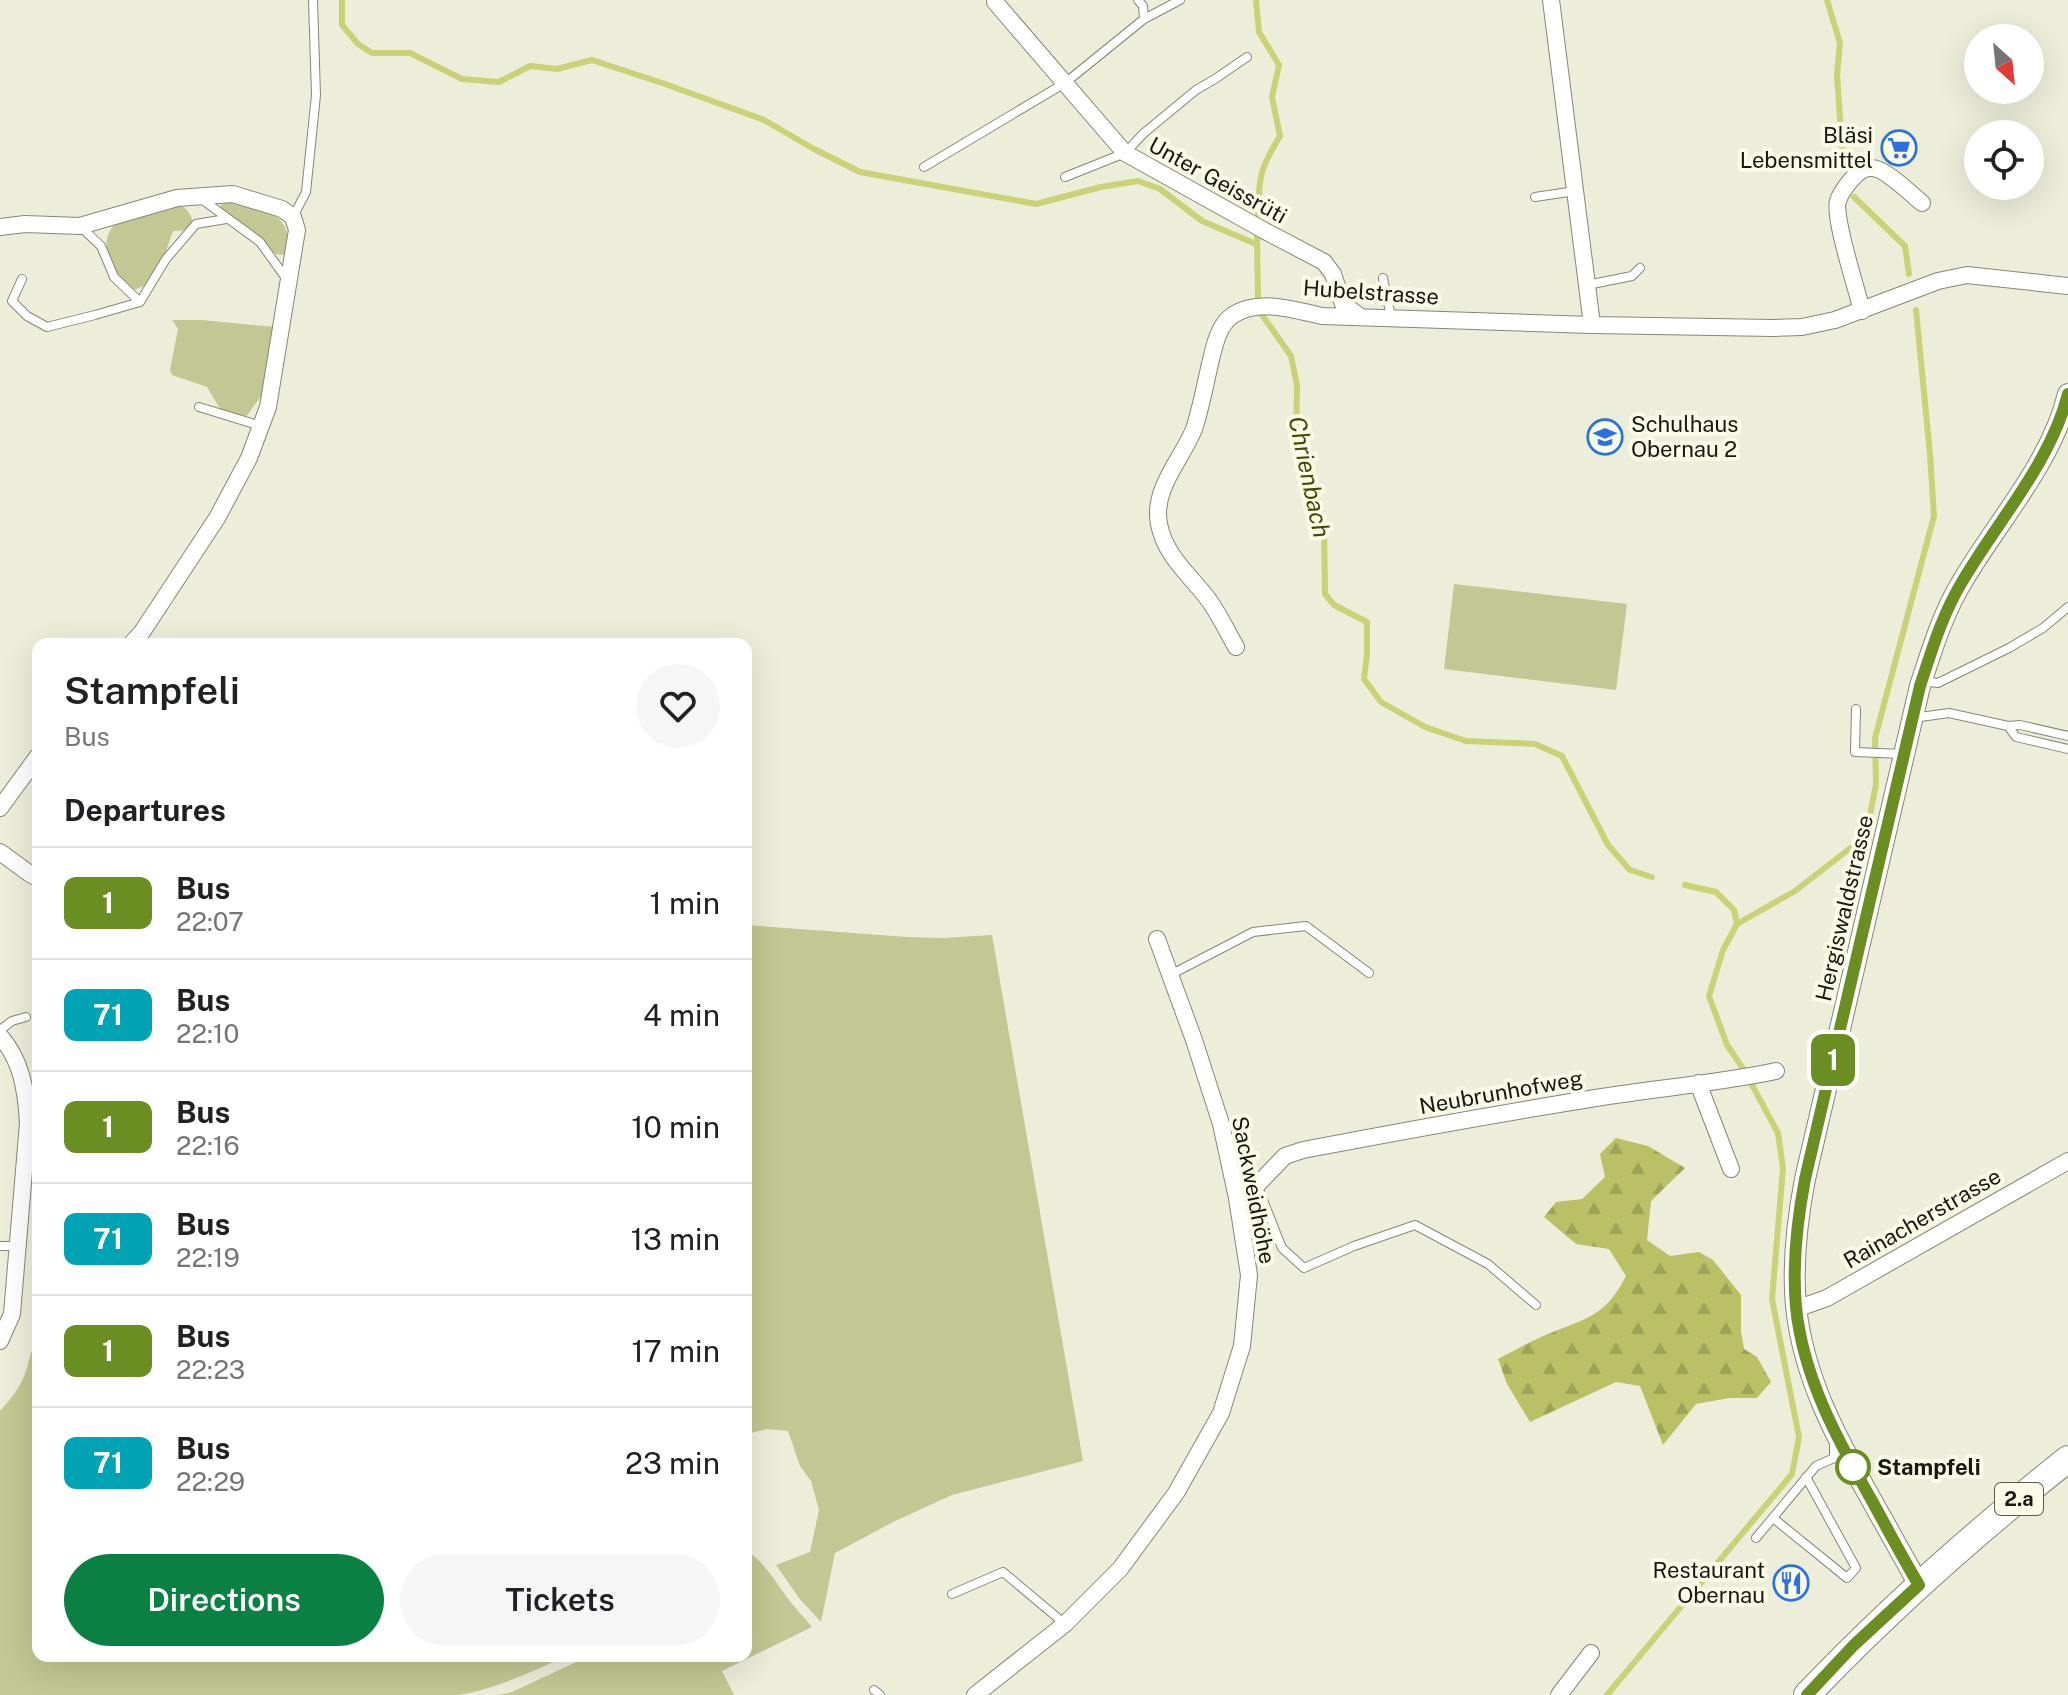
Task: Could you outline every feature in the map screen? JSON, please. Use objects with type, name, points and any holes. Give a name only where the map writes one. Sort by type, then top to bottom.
[{"type":"main road","name":"2.a","points":[[1807,1695],[1854,1645],[1919,1585],[2068,1459]]},
{"type":"street","points":[[1551,0],[1592,325]]},
{"type":"street","name":"Unter Geissrüti","points":[[995,2],[1125,153],[1324,262],[1333,274],[1343,304],[1358,315]]},
{"type":"street","points":[[1862,311],[1843,239],[1837,203],[1841,194],[1856,175],[1874,167],[1922,203]]},
{"type":"street","points":[[0,227],[25,224],[80,226],[177,198],[233,194],[282,209],[293,217],[297,230],[268,407],[261,426],[249,458],[217,518],[136,638]]},
{"type":"street","name":"Hubelstrasse","points":[[1236,647],[1209,601],[1177,564],[1164,541],[1158,523],[1158,505],[1165,484],[1192,432],[1218,335],[1229,319],[1241,311],[1269,306],[1322,316],[1788,328],[1835,320],[1938,281],[1967,275],[2068,286]]},
{"type":"street","name":"Hergiswaldstrasse","points":[[1919,1585],[1821,1405],[1809,1369],[1796,1309],[1796,1226],[1897,754],[1913,718],[1933,644],[1950,605],[2045,451],[2068,394]]},
{"type":"street","points":[[0,808],[32,764]]},
{"type":"street","points":[[0,852],[32,875]]},
{"type":"street","name":"Sackweidhöhe","points":[[975,1695],[1065,1624],[1120,1569],[1176,1493],[1221,1413],[1242,1346],[1249,1275],[1237,1198],[1221,1124],[1157,939]]},
{"type":"street","points":[[0,1033],[18,1061],[27,1095],[28,1123],[12,1314],[0,1341]]},
{"type":"street","name":"Neubrunhofweg","points":[[1237,1198],[1257,1185],[1285,1156],[1303,1150],[1482,1116],[1776,1071]]},
{"type":"street","points":[[1698,1083],[1731,1169]]},
{"type":"street","name":"Rainacherstrasse","points":[[1796,1309],[1827,1298],[2068,1161]]},
{"type":"street","points":[[1559,1695],[1591,1653]]},
{"type":"lane","points":[[293,217],[306,192],[316,95],[313,0]]},
{"type":"lane","points":[[1138,0],[1143,6],[1144,19]]},
{"type":"lane","points":[[924,167],[1065,83],[1144,19],[1180,0]]},
{"type":"lane","points":[[1065,177],[1125,153],[1196,90],[1247,57]]},
{"type":"lane","points":[[1535,197],[1575,191]]},
{"type":"lane","points":[[198,196],[260,242],[289,281]]},
{"type":"lane","points":[[22,279],[12,301],[27,316],[47,327],[140,302],[166,259],[196,224],[226,219]]},
{"type":"lane","points":[[80,226],[101,246],[114,277],[140,302]]},
{"type":"lane","points":[[1587,285],[1632,276],[1640,268]]},
{"type":"lane","points":[[1383,278],[1391,317]]},
{"type":"lane","points":[[199,407],[261,426]]},
{"type":"lane","points":[[1922,681],[1938,683],[2009,648],[2043,628],[2068,607]]},
{"type":"lane","points":[[1856,709],[1855,752],[1897,754]]},
{"type":"lane","points":[[1913,718],[1949,713],[2068,736]]},
{"type":"lane","points":[[2008,726],[2016,737],[2068,749]]},
{"type":"lane","points":[[1170,975],[1253,932],[1306,926],[1369,973]]},
{"type":"lane","points":[[0,1033],[12,1021],[26,1017]]},
{"type":"lane","points":[[1257,1185],[1282,1248],[1304,1268],[1354,1246],[1415,1225],[1488,1264],[1536,1305]]},
{"type":"lane","points":[[0,1246],[17,1246]]},
{"type":"lane","points":[[1756,1538],[1816,1466],[1834,1458],[1835,1433]]},
{"type":"lane","points":[[1773,1518],[1847,1578],[1856,1568],[1806,1477]]},
{"type":"lane","points":[[952,1594],[1003,1572],[1065,1624]]},
{"type":"green space","points":[[229,201],[263,210],[280,220],[285,227],[289,252],[275,254],[252,230],[226,216],[220,208]]},
{"type":"green space","points":[[179,204],[190,215],[194,230],[173,231],[164,257],[146,285],[129,292],[108,254],[107,237],[111,229],[118,221]]},
{"type":"green space","points":[[172,320],[276,327],[269,385],[246,417],[223,414],[207,387],[172,375],[170,370],[178,329]]},
{"type":"green space","points":[[1454,584],[1627,604],[1616,690],[1444,669]]},
{"type":"green space","points":[[752,925],[907,937],[992,935],[1083,1461],[952,1495],[835,1553],[821,1622],[776,1565],[810,1552],[819,1510],[811,1481],[800,1466],[788,1431],[767,1429],[752,1433]]},
{"type":"green space","points":[[1616,1138],[1648,1146],[1685,1168],[1651,1201],[1647,1240],[1670,1256],[1699,1252],[1713,1260],[1741,1295],[1744,1349],[1757,1357],[1771,1382],[1757,1398],[1729,1398],[1696,1404],[1663,1445],[1640,1386],[1616,1382],[1530,1422],[1507,1384],[1498,1359],[1594,1314],[1611,1300],[1626,1276],[1609,1249],[1576,1244],[1544,1217],[1556,1202],[1582,1199],[1605,1177],[1600,1154]]},
{"type":"green space","points":[[31,1352],[32,1662],[553,1662],[501,1684],[459,1695],[0,1695],[0,1411],[20,1384]]},
{"type":"green space","points":[[752,1555],[763,1565],[812,1627],[752,1656]]},
{"type":"green space","points":[[576,1662],[740,1662],[722,1671],[734,1695],[499,1695]]},
{"type":"waterway","points":[[342,0],[342,25],[358,44],[372,53],[410,53],[462,79],[499,82],[530,66],[557,69],[592,60],[764,120],[860,172],[1036,204],[1138,181],[1160,189],[1202,221],[1256,244]]},
{"type":"waterway","name":"Chrienbach","points":[[1256,0],[1259,32],[1279,65],[1272,97],[1280,136],[1262,173],[1258,214]]},
{"type":"waterway","points":[[1827,0],[1840,43],[1837,75],[1843,161]]},
{"type":"waterway","points":[[1854,197],[1905,246],[1909,274]]},
{"type":"waterway","name":"Chrienbach","points":[[1257,234],[1258,300]]},
{"type":"waterway","points":[[1737,924],[1795,891],[1866,836],[1876,784],[1875,738],[1934,516],[1916,310]]},
{"type":"waterway","name":"Chrienbach","points":[[1262,315],[1291,356],[1297,385],[1296,436],[1313,473],[1324,528],[1325,594],[1334,605],[1367,622],[1364,679],[1381,702],[1425,727],[1466,741],[1535,744],[1562,756],[1608,845],[1630,870],[1652,877]]},
{"type":"waterway","name":"Chrienbach","points":[[1607,1695],[1792,1474],[1799,1437],[1772,1299],[1783,1168],[1778,1133],[1727,1045],[1709,996],[1723,950],[1737,924],[1734,910],[1716,892],[1685,885]]},
{"type":"bus line","name":"1","points":[[1807,1695],[1854,1645],[1919,1585],[1845,1453],[1821,1405],[1809,1369],[1796,1309],[1795,1285],[1796,1226],[1805,1179],[1920,686],[1933,644],[1961,583],[2045,451],[2068,394]]},
{"type":"place","name":"Bläsi Lebensmittel","points":[[1899,148]]},
{"type":"place","name":"Schulhaus Obernau 2","points":[[1605,437]]},
{"type":"place","name":"Stampfeli","points":[[1853,1467]]},
{"type":"place","name":"Restaurant Obernau","points":[[1791,1583]]}]
